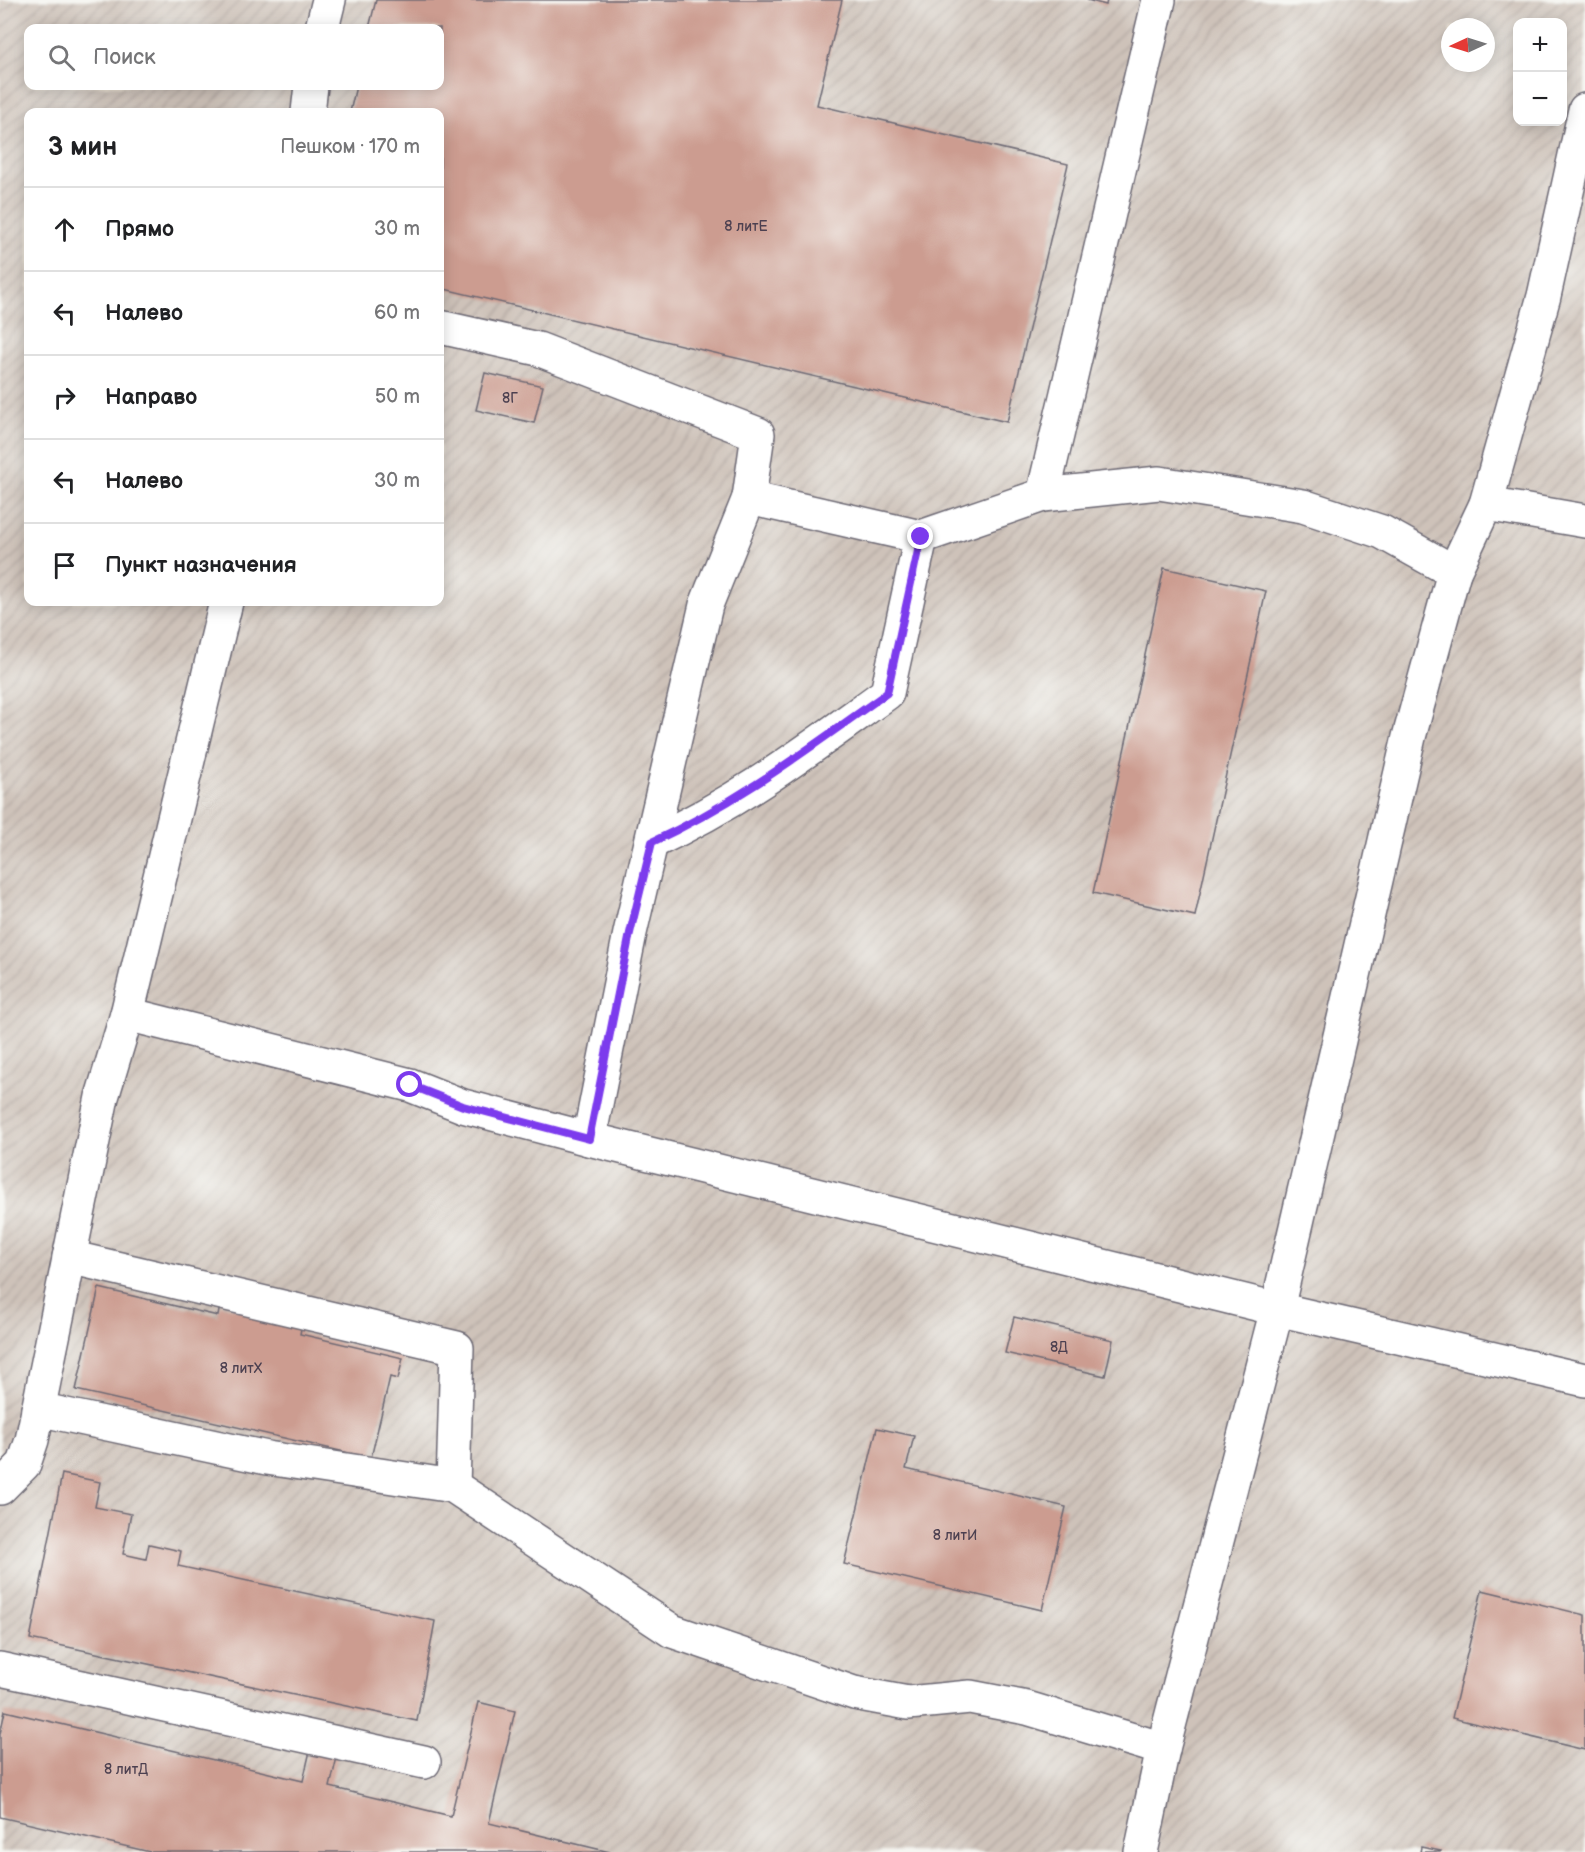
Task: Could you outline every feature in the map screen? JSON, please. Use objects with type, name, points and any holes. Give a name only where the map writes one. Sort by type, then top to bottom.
[{"type":"lane","points":[[323,24],[329,0]]},
{"type":"lane","points":[[1043,495],[1159,0]]},
{"type":"lane","points":[[308,108],[311,90]]},
{"type":"lane","points":[[1141,1852],[1163,1749],[1277,1309],[1409,737],[1454,572],[1486,504],[1544,296],[1585,110]]},
{"type":"lane","points":[[444,328],[538,349],[758,434],[749,498],[706,605],[630,933],[589,1139]]},
{"type":"lane","points":[[749,498],[921,537],[1043,495],[1160,483],[1303,506],[1382,532],[1454,572]]},
{"type":"lane","points":[[1486,504],[1585,521]]},
{"type":"lane","points":[[652,842],[702,819],[748,792],[887,693],[921,537]]},
{"type":"lane","points":[[0,1488],[24,1464],[39,1409],[102,1097],[127,1014],[225,606]]},
{"type":"lane","points":[[127,1014],[410,1085],[463,1106],[589,1139],[1277,1309],[1585,1380]]},
{"type":"lane","points":[[69,1257],[457,1348],[453,1486]]},
{"type":"lane","points":[[39,1409],[267,1458],[453,1486],[672,1631],[854,1693],[908,1703],[970,1697],[1027,1708],[1163,1749]]},
{"type":"lane","points":[[0,1669],[424,1762]]},
{"type":"shaded area","points":[[0,0],[1585,0],[1585,1852],[0,1852]]},
{"type":"building","points":[[376,0],[842,0],[817,105],[1068,164],[1007,422],[444,289],[444,108],[351,108],[355,90],[444,90],[444,24],[370,24]]},
{"type":"building","points":[[1087,0],[1107,0],[1106,5]]},
{"type":"building","points":[[485,373],[543,386],[534,423],[476,410]]},
{"type":"building","points":[[1164,568],[1266,591],[1195,916],[1093,893]]},
{"type":"building","points":[[99,1288],[218,1316],[220,1305],[302,1324],[300,1334],[403,1358],[398,1379],[390,1377],[371,1458],[76,1390]]},
{"type":"building","points":[[1014,1317],[1113,1340],[1105,1376],[1005,1353]]},
{"type":"building","points":[[877,1428],[914,1436],[906,1469],[1066,1507],[1042,1610],[844,1564]]},
{"type":"building","points":[[62,1474],[100,1482],[95,1507],[131,1514],[123,1554],[146,1559],[149,1544],[181,1551],[178,1566],[435,1621],[417,1721],[30,1639]]},
{"type":"building","points":[[1482,1590],[1585,1615],[1585,1750],[1452,1718]]},
{"type":"building","points":[[478,1702],[515,1711],[489,1823],[610,1852],[150,1852],[0,1817],[0,1734],[5,1711],[303,1781],[310,1751],[337,1757],[330,1787],[451,1816]]},
{"type":"building","points":[[1421,1847],[1441,1851],[1420,1852]]},
{"type":"route","points":[[410,1085],[463,1106],[589,1139],[630,933],[652,842],[702,819],[748,792],[887,693],[921,537]]}]
